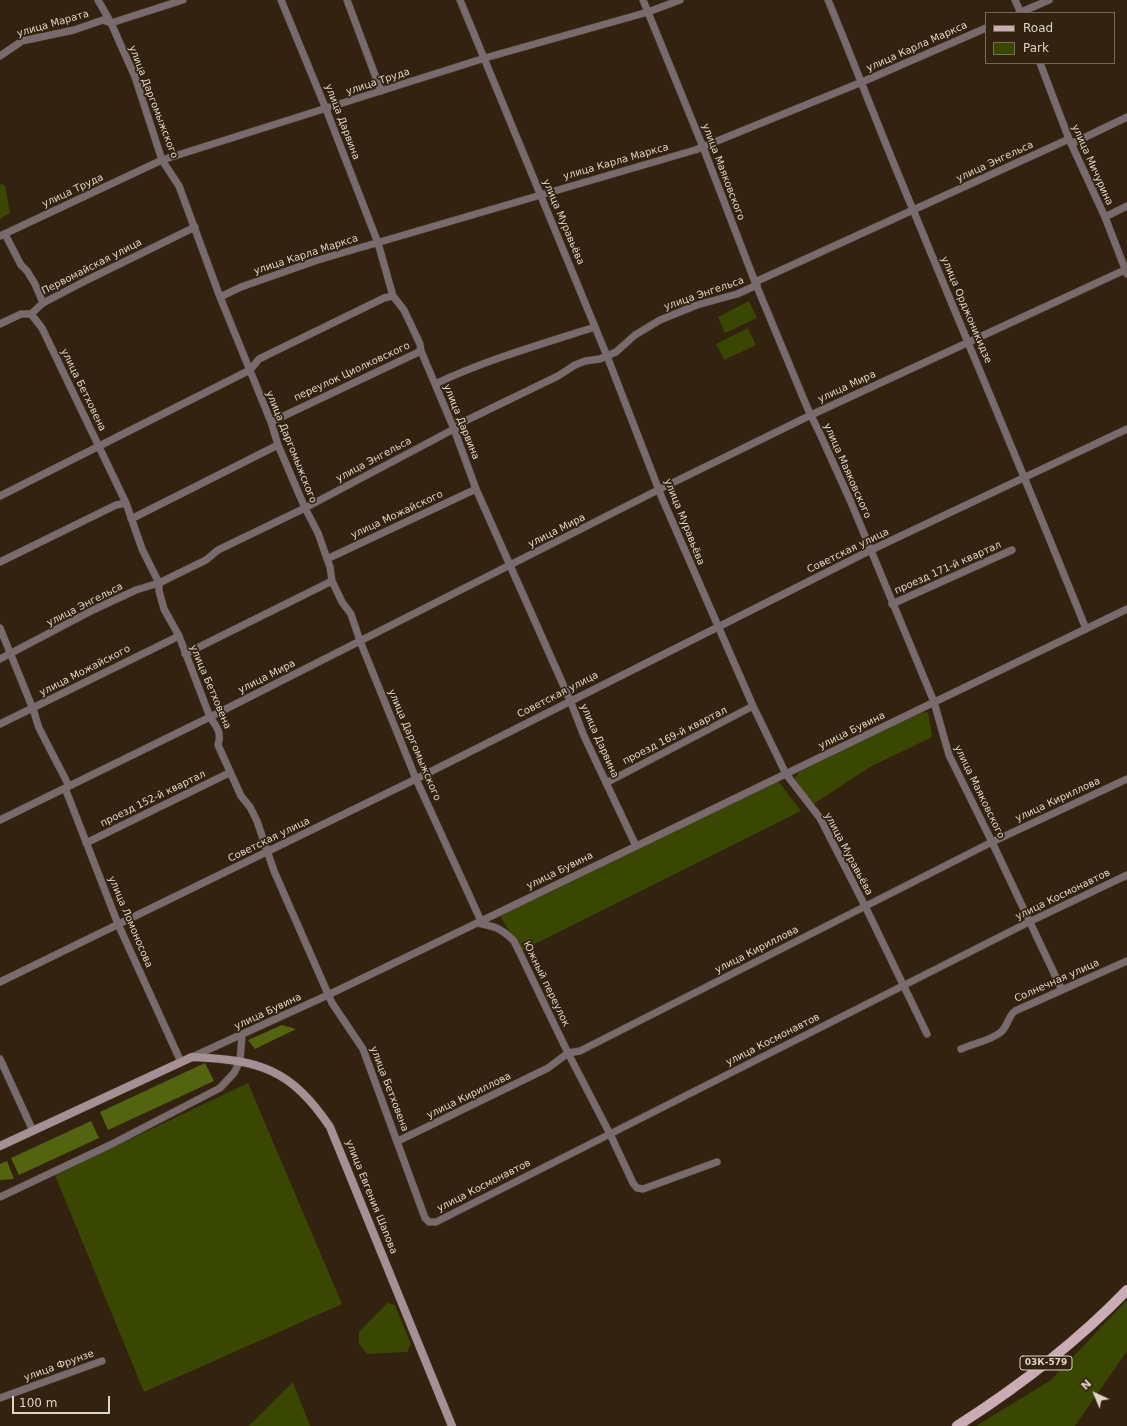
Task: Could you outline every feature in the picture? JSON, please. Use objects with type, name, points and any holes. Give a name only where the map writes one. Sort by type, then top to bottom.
[{"type":"main road","name":"03К-579","points":[[956,1426],[986,1408],[1066,1348],[1112,1306],[1127,1290]]},
{"type":"street","name":"улица Даргомыжского","points":[[98,0],[111,22],[135,77],[162,160],[179,186],[220,297],[271,422],[278,445],[305,508],[318,533],[330,567],[332,582],[350,614],[416,779],[479,922]]},
{"type":"street","name":"улица Марата","points":[[0,56],[22,41],[74,30],[103,20],[111,22],[183,0]]},
{"type":"street","name":"улица Дарвина","points":[[281,0],[326,109],[378,243],[394,296],[404,310],[420,344],[421,351],[454,429],[476,489],[570,700],[584,736],[636,846]]},
{"type":"street","points":[[347,0],[381,91]]},
{"type":"street","name":"улица Муравьёва","points":[[460,0],[486,58],[595,326],[660,489],[662,498],[753,706],[786,774],[820,818],[865,906],[927,1034]]},
{"type":"street","name":"улица Маяковского","points":[[643,0],[703,147],[756,284],[811,415],[828,450],[871,550],[892,604],[934,702],[949,755],[1062,990]]},
{"type":"street","name":"улица Труда","points":[[3,235],[162,160],[486,58],[648,12],[680,0]]},
{"type":"street","name":"улица Орджоникидзе","points":[[828,0],[913,211],[1025,477],[1086,629]]},
{"type":"street","points":[[1015,0],[1020,12]]},
{"type":"street","points":[[1022,12],[1049,0]]},
{"type":"street","name":"улица Карла Маркса","points":[[220,297],[272,275],[703,147],[862,82],[985,28]]},
{"type":"street","name":"улица Мичурина","points":[[1040,64],[1070,141],[1105,217],[1126,271]]},
{"type":"street","name":"улица Энгельса","points":[[0,659],[100,607],[136,590],[159,583],[206,560],[218,550],[305,508],[454,429],[463,422],[558,376],[574,364],[600,359],[616,352],[635,335],[660,320],[697,305],[737,294],[913,211],[1127,117]]},
{"type":"street","points":[[1105,217],[1127,206]]},
{"type":"street","name":"Первомайская улица","points":[[0,324],[21,314],[31,314],[43,303],[194,227]]},
{"type":"street","points":[[3,235],[21,265],[27,271],[35,284],[43,303]]},
{"type":"street","name":"улица Мира","points":[[0,820],[210,717],[660,489],[811,415],[1126,271]]},
{"type":"street","points":[[0,496],[250,370],[259,359],[384,298],[394,296]]},
{"type":"street","name":"улица Бетховена","points":[[31,314],[42,328],[126,503],[142,549],[159,583],[159,591],[164,609],[178,636],[210,717],[216,726],[220,737],[218,745],[229,773],[241,796],[250,807],[257,821],[274,871],[328,995],[363,1049],[425,1218],[429,1222]]},
{"type":"street","points":[[435,384],[455,374],[487,362],[595,326]]},
{"type":"street","name":"переулок Циолковского","points":[[271,422],[421,351]]},
{"type":"street","name":"Советская улица","points":[[0,982],[416,779],[570,700],[871,550],[1127,429]]},
{"type":"street","points":[[131,519],[278,445]]},
{"type":"street","name":"улица Можайского","points":[[327,559],[476,489]]},
{"type":"street","points":[[0,562],[116,505],[126,503]]},
{"type":"street","name":"проезд 171-й квартал","points":[[892,604],[1012,550]]},
{"type":"street","points":[[185,654],[332,582]]},
{"type":"street","name":"улица Бувина","points":[[0,1146],[328,995],[1127,609]]},
{"type":"street","name":"улица Ломоносова","points":[[0,628],[33,709],[39,728],[67,787],[86,843],[118,924],[181,1062]]},
{"type":"street","name":"улица Можайского","points":[[0,724],[178,636]]},
{"type":"street","name":"проезд 169-й квартал","points":[[606,783],[753,706]]},
{"type":"street","name":"проезд 152-й квартал","points":[[86,843],[229,773]]},
{"type":"street","name":"улица Кириллова","points":[[398,1141],[548,1068],[568,1053],[580,1051],[992,842],[1127,779]]},
{"type":"street","name":"улица Космонавтов","points":[[429,1222],[436,1222],[1029,922],[1127,875]]},
{"type":"street","name":"Южный переулок","points":[[479,922],[496,927],[505,932],[514,941],[568,1053],[610,1134],[633,1184],[637,1188],[643,1188],[717,1162]]},
{"type":"street","name":"Солнечная улица","points":[[961,1049],[996,1035],[1002,1031],[1015,1011],[1127,961]]},
{"type":"street","points":[[0,1197],[112,1144],[220,1088],[234,1073],[240,1061],[242,1035]]},
{"type":"street","name":"улица Евгения Шапова","points":[[192,1057],[223,1058],[266,1068],[292,1084],[307,1097],[320,1112],[330,1127],[452,1426]]},
{"type":"street","points":[[0,1059],[33,1131]]},
{"type":"street","name":"улица Фрунзе","points":[[0,1398],[102,1361]]},
{"type":"green space","points":[[0,184],[5,185],[10,213],[0,219]]},
{"type":"green space","points":[[749,301],[757,318],[725,333],[718,317]]},
{"type":"green space","points":[[748,328],[756,345],[724,360],[716,344]]},
{"type":"green space","points":[[928,712],[932,737],[870,767],[812,805],[794,780],[799,772],[920,713]]},
{"type":"green space","points":[[778,781],[801,811],[521,951],[500,916]]},
{"type":"green space","points":[[282,1025],[296,1029],[255,1049],[248,1040]]},
{"type":"green space","points":[[205,1063],[214,1081],[108,1130],[100,1112]]},
{"type":"green space","points":[[248,1083],[342,1304],[144,1392],[55,1175]]},
{"type":"green space","points":[[91,1121],[99,1138],[19,1175],[11,1158]]},
{"type":"green space","points":[[7,1161],[14,1179],[0,1180],[0,1164]]},
{"type":"green space","points":[[1127,1300],[1127,1351],[1075,1426],[976,1426],[1051,1380]]},
{"type":"green space","points":[[387,1303],[395,1305],[411,1344],[407,1352],[367,1354],[359,1344],[359,1332]]},
{"type":"green space","points":[[293,1382],[310,1426],[249,1426]]}]
